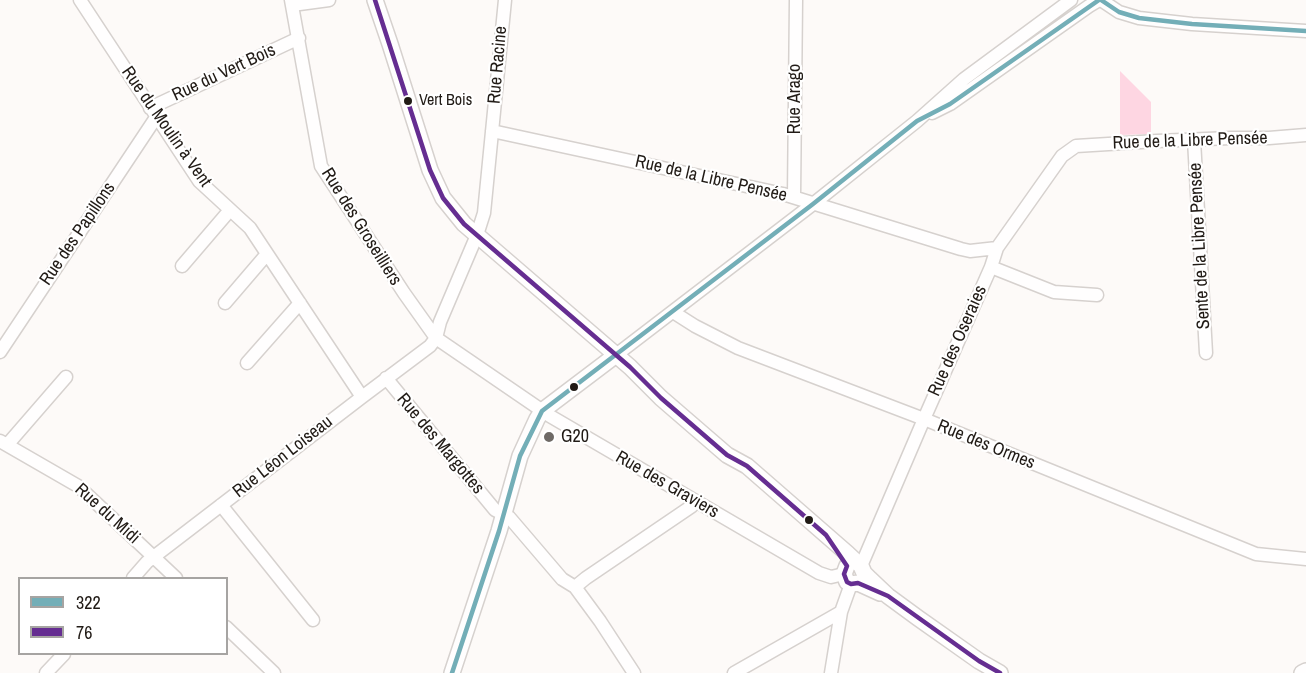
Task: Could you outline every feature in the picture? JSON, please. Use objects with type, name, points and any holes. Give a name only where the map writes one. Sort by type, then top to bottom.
[{"type":"main road","points":[[375,0],[430,170],[449,207],[464,224],[616,355],[718,448],[747,466],[826,535],[866,587],[888,596],[979,661],[1000,673]]},
{"type":"main road","points":[[452,673],[520,456],[537,419],[542,411],[616,355]]},
{"type":"street","name":"Rue du Moulin à Vent","points":[[80,0],[199,180],[250,228],[362,397]]},
{"type":"street","points":[[291,2],[329,0]]},
{"type":"street","name":"Rue Racine","points":[[436,338],[440,322],[484,213],[505,0]]},
{"type":"street","name":"Rue Arago","points":[[794,197],[796,0]]},
{"type":"street","points":[[616,355],[813,204],[917,121],[964,79],[1071,0]]},
{"type":"street","points":[[917,121],[950,104],[1100,0],[1119,12],[1139,18],[1192,24],[1306,31]]},
{"type":"street","name":"Rue des Groseilliers","points":[[291,2],[321,166],[436,338]]},
{"type":"street","name":"Rue du Vert Bois","points":[[154,112],[298,38]]},
{"type":"street","name":"Rue des Papillons","points":[[0,352],[154,112]]},
{"type":"street","name":"Rue de la Libre Pensée","points":[[492,131],[794,197],[970,251],[997,248],[1062,156],[1076,146],[1306,135]]},
{"type":"street","name":"Sente de la Libre Pensée","points":[[1194,140],[1206,352]]},
{"type":"street","points":[[182,266],[230,210]]},
{"type":"street","name":"Rue des Oseraies","points":[[831,673],[841,612],[855,573],[991,267],[997,248]]},
{"type":"street","points":[[225,303],[267,254]]},
{"type":"street","points":[[991,267],[1054,292],[1097,295]]},
{"type":"street","points":[[247,363],[300,303]]},
{"type":"street","name":"Rue des Ormes","points":[[673,312],[738,348],[924,420],[1256,554],[1306,559]]},
{"type":"street","name":"Rue Léon Loiseau","points":[[135,577],[147,562],[430,346],[436,338]]},
{"type":"street","name":"Rue des Graviers","points":[[436,338],[542,411],[819,573],[831,577],[855,573]]},
{"type":"street","points":[[3,443],[66,377]]},
{"type":"street","name":"Rue des Margottes","points":[[386,378],[495,510],[509,517],[562,579],[575,587],[634,673]]},
{"type":"street","name":"Rue du Midi","points":[[3,443],[78,486],[174,577]]},
{"type":"street","points":[[575,587],[692,506],[695,501]]},
{"type":"street","points":[[221,505],[313,620]]},
{"type":"street","points":[[734,673],[841,612]]},
{"type":"street","points":[[228,629],[274,673]]},
{"type":"street","points":[[46,673],[63,655]]},
{"type":"shaded area","points":[[1120,71],[1151,102],[1151,134],[1120,135]]},
{"type":"transit line","name":"76","points":[[375,0],[430,170],[443,198],[464,224],[630,367],[661,398],[727,455],[747,466],[826,535],[847,566],[844,574],[847,582],[858,583],[888,596],[979,661],[1000,673]]},
{"type":"transit line","name":"322","points":[[452,673],[499,531],[520,456],[542,411],[813,204],[917,121],[950,104],[1099,0]]},
{"type":"transit line","name":"322","points":[[1101,0],[1119,12],[1139,18],[1192,24],[1306,31]]},
{"type":"place","name":"Vert Bois","points":[[408,101]]},
{"type":"place","name":"G20","points":[[549,437]]}]
